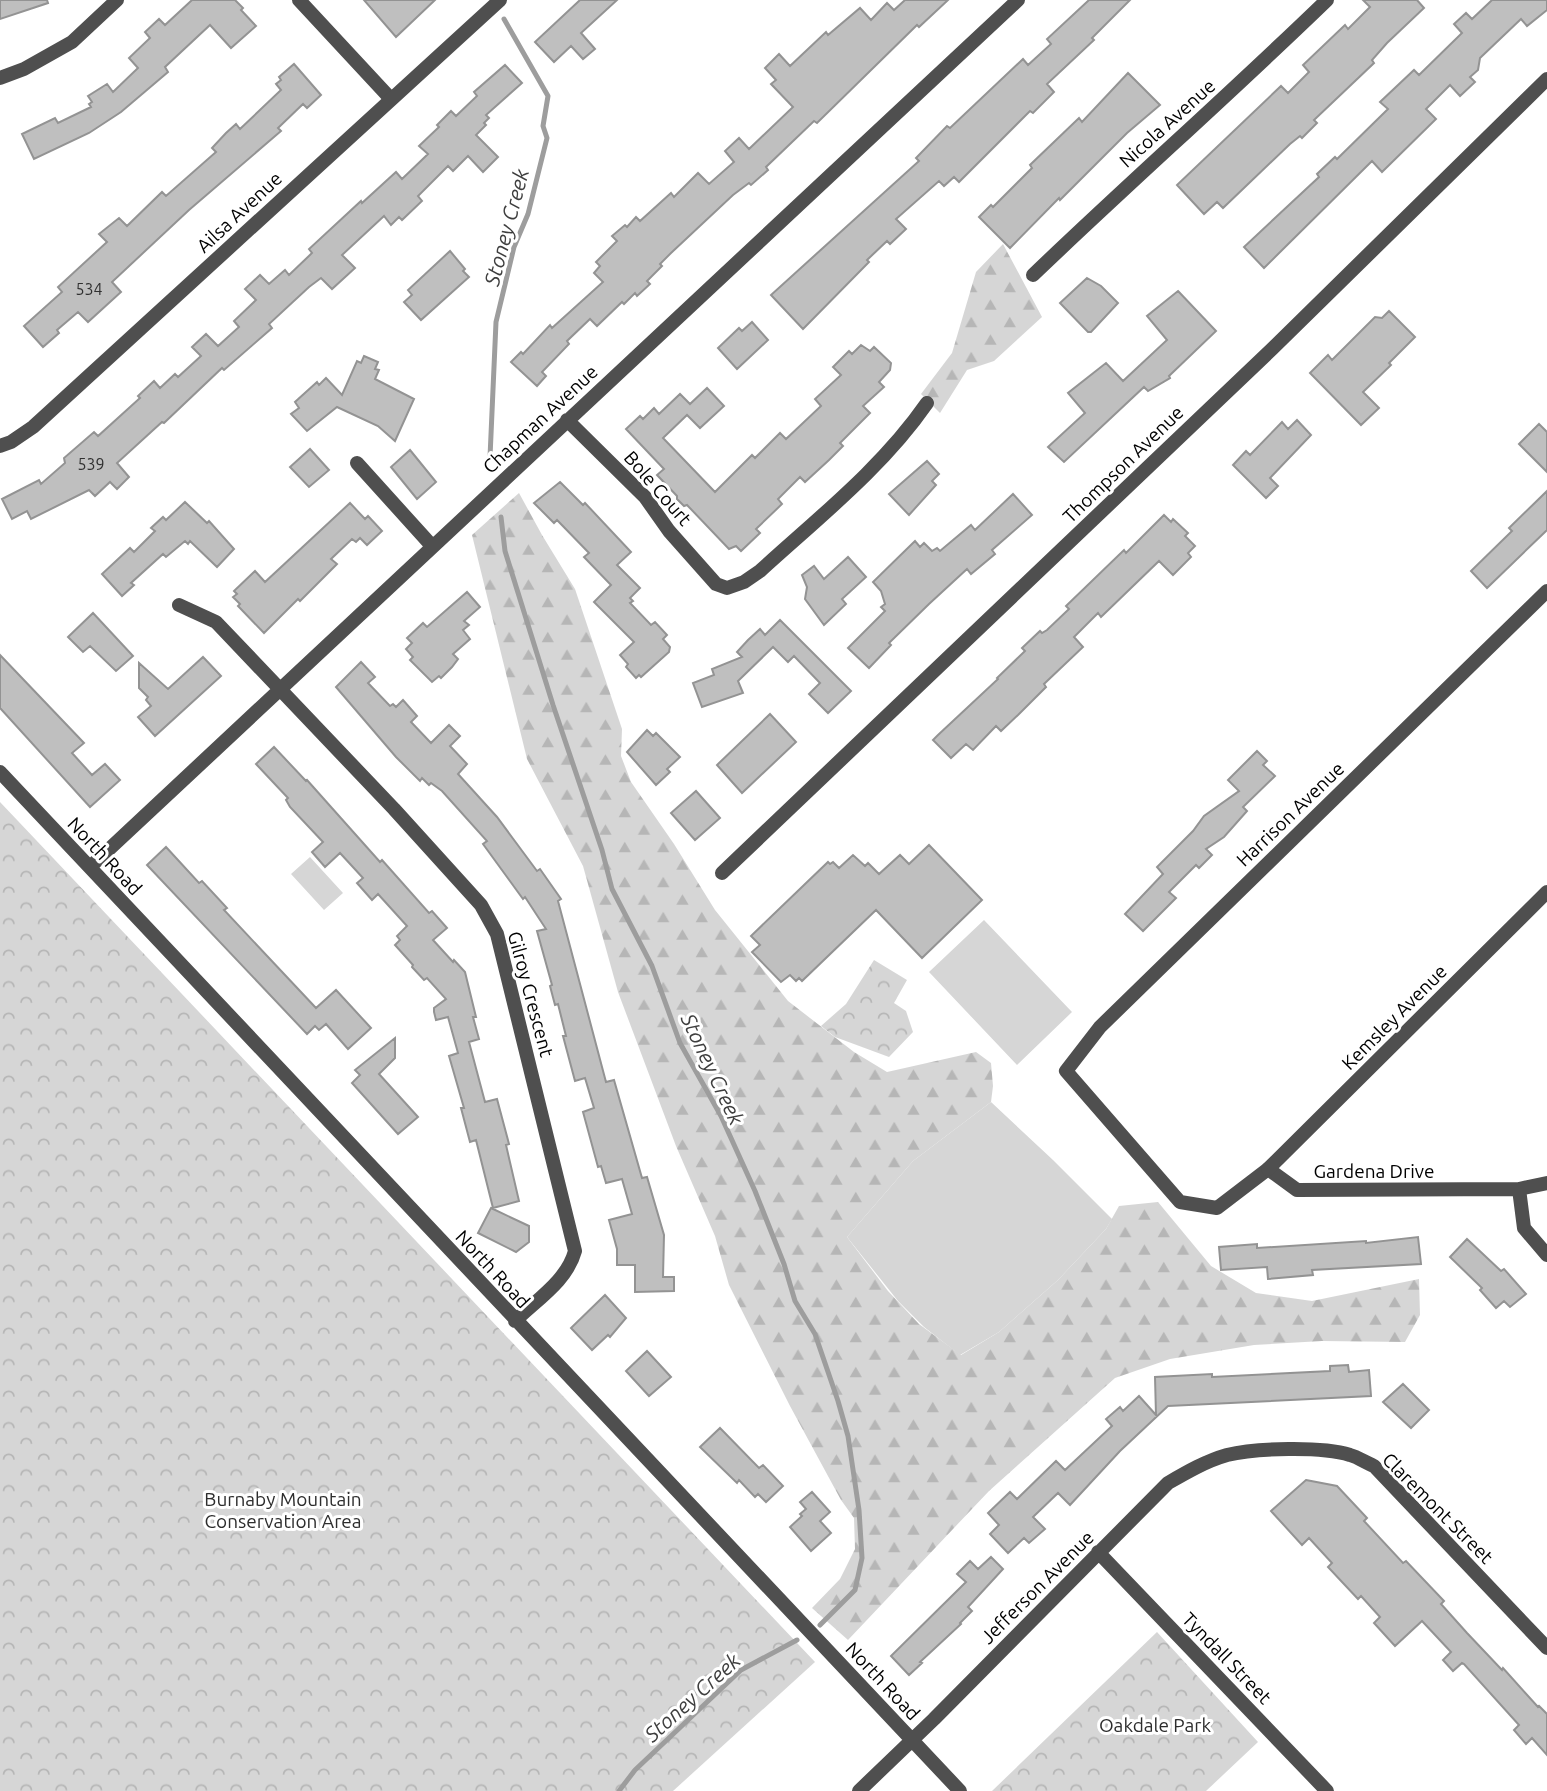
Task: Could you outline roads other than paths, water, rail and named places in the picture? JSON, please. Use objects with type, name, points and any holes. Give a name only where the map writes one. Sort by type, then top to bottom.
[{"type":"street","points":[[0,78],[24,69],[72,42],[117,0]]},
{"type":"street","points":[[299,0],[390,99]]},
{"type":"street","name":"Ailsa Avenue","points":[[0,446],[33,427],[500,0]]},
{"type":"street","name":"Chapman Avenue","points":[[90,867],[1018,0]]},
{"type":"street","name":"Nicola Avenue","points":[[1033,275],[1327,0]]},
{"type":"street","name":"Thompson Avenue","points":[[722,873],[1272,349],[1547,79]]},
{"type":"street","name":"Bole Court","points":[[567,419],[645,497],[669,531],[716,584],[727,589],[761,571],[883,458],[905,434],[927,403]]},
{"type":"street","points":[[357,463],[432,545]]},
{"type":"street","name":"Harrison Avenue","points":[[1268,1169],[1217,1208],[1180,1202],[1066,1071],[1100,1027],[1547,591]]},
{"type":"street","name":"Gilroy Crescent","points":[[179,605],[216,622],[281,689],[481,905],[497,934],[575,1251],[562,1276],[515,1321]]},
{"type":"street","name":"North Road","points":[[0,772],[960,1791]]},
{"type":"street","name":"Kemsley Avenue","points":[[1268,1169],[1547,892]]},
{"type":"street","name":"Gardena Drive","points":[[1268,1169],[1297,1191],[1519,1189],[1547,1183]]},
{"type":"street","points":[[1519,1189],[1524,1228],[1547,1255]]},
{"type":"street","name":"Claremont Street","points":[[1194,1468],[1227,1455],[1262,1451],[1322,1450],[1350,1455],[1374,1466],[1547,1648]]},
{"type":"street","name":"Jefferson Avenue","points":[[859,1791],[1168,1483],[1194,1468]]},
{"type":"street","name":"Tyndall Street","points":[[1098,1552],[1327,1791]]},
{"type":"waterway","name":"Stoney Creek","points":[[490,457],[496,322],[514,247],[528,214],[547,138],[543,126],[548,96],[504,19]]},
{"type":"waterway","name":"Stoney Creek","points":[[501,517],[505,551],[602,850],[612,889],[652,966],[680,1043],[721,1116],[755,1191],[784,1264],[795,1301],[815,1334],[838,1401],[848,1436],[859,1510],[862,1558],[855,1590],[820,1625]]},
{"type":"waterway","name":"Stoney Creek","points":[[619,1791],[635,1770],[741,1670],[797,1640]]},
{"type":"park label","name":"Burnaby Mountain Conservation Area","points":[[283,1510]]},
{"type":"park label","name":"Oakdale Park","points":[[1155,1725]]}]
